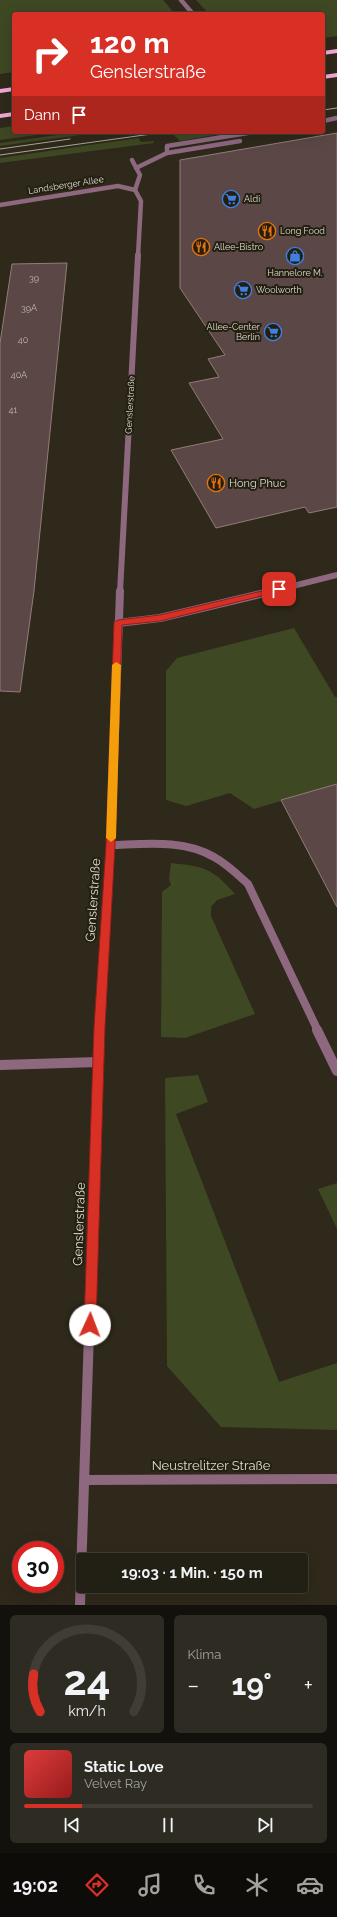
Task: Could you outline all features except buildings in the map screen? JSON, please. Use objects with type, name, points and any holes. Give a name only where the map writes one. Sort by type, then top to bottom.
[{"type":"main road","points":[[325,53],[337,51]]},
{"type":"main road","points":[[325,77],[337,75]]},
{"type":"main road","points":[[0,91],[12,89]]},
{"type":"main road","points":[[0,116],[12,114]]},
{"type":"street","points":[[181,0],[191,12]]},
{"type":"street","points":[[325,121],[337,118]]},
{"type":"street","points":[[167,153],[167,146],[242,134]]},
{"type":"street","points":[[136,168],[167,153],[240,141]]},
{"type":"street","points":[[132,160],[140,175],[135,190]]},
{"type":"street","name":"Landsberger Allee","points":[[0,205],[118,186],[135,190]]},
{"type":"street","name":"Genslerstraße","points":[[80,1605],[98,1062],[111,845],[118,622],[141,201],[135,190]]},
{"type":"street","points":[[118,622],[160,618],[337,575]]},
{"type":"street","name":"Genslerstraße","points":[[111,845],[158,844],[201,850],[226,864],[248,884],[337,1071]]},
{"type":"street","points":[[0,1064],[98,1062]]},
{"type":"street","name":"Neustrelitzer Straße","points":[[84,1480],[337,1479]]},
{"type":"green space","points":[[0,0],[163,0],[173,12],[12,12],[12,72],[0,74]]},
{"type":"green space","points":[[196,0],[337,0],[337,36],[325,38],[325,12],[207,12]]},
{"type":"green space","points":[[12,126],[12,134],[44,134],[0,140],[0,128]]},
{"type":"green space","points":[[65,134],[87,134],[0,146],[0,143]]},
{"type":"green space","points":[[177,134],[220,134],[180,141],[174,135]]},
{"type":"green space","points":[[138,138],[141,142],[154,141],[154,143],[0,163],[0,158]]},
{"type":"green space","points":[[294,628],[335,697],[337,697],[337,784],[254,809],[230,793],[186,806],[166,800],[166,671],[177,658]]},
{"type":"green space","points":[[171,863],[200,867],[207,870],[220,878],[235,894],[217,900],[211,907],[211,916],[255,1014],[185,1038],[161,1037],[162,892],[171,885],[169,879]]},
{"type":"green space","points":[[198,1075],[208,1102],[176,1114],[279,1382],[337,1363],[337,1430],[221,1427],[167,1366],[165,1078]]},
{"type":"green space","points":[[337,1183],[337,1229],[318,1189]]},
{"type":"tram line","points":[[325,110],[337,108]]},
{"type":"tram line","points":[[0,155],[152,134]]},
{"type":"tram line","points":[[0,149],[70,139]]},
{"type":"slow traffic","points":[[111,838],[116,665]]},
{"type":"place","name":"Aldi","points":[[231,199]]},
{"type":"place","name":"Long Food","points":[[267,231]]},
{"type":"place","name":"Allee-Bistro","points":[[201,247]]},
{"type":"place","name":"Hannelore M.","points":[[295,256]]},
{"type":"place","name":"Woolworth","points":[[243,290]]},
{"type":"place","name":"Allee-Center Berlin","points":[[273,332]]},
{"type":"place","name":"Hong Phuc","points":[[216,483]]},
{"type":"route","points":[[90,1325],[99,1027],[111,845],[118,622],[160,618],[279,589]]}]
